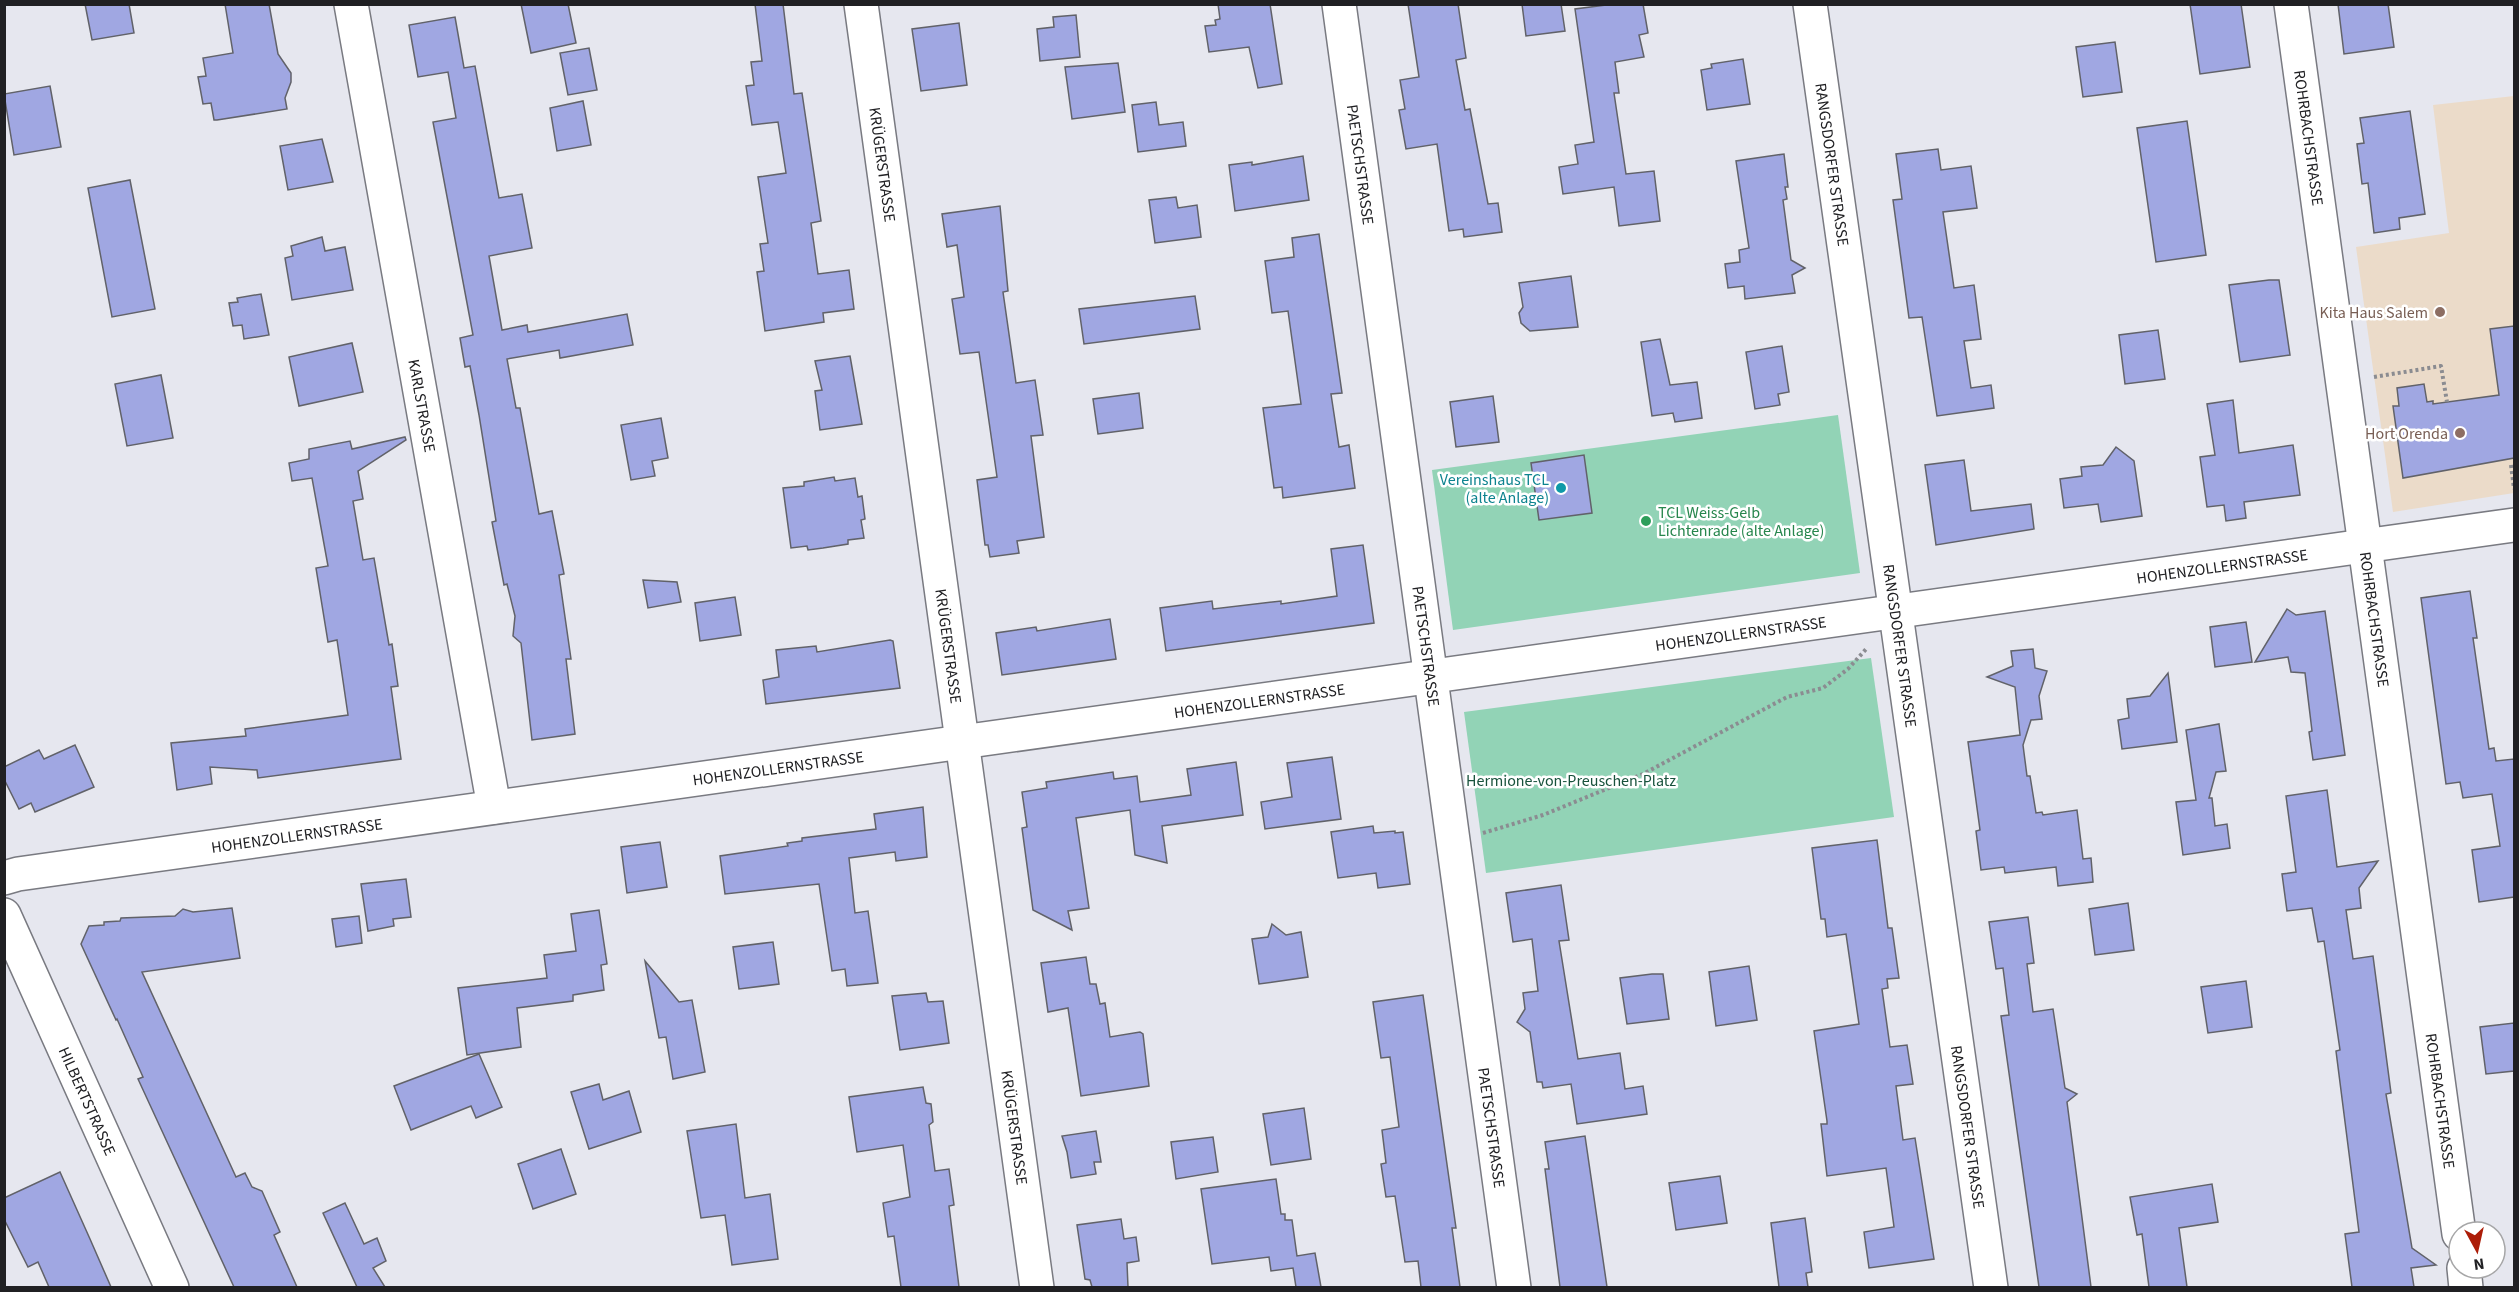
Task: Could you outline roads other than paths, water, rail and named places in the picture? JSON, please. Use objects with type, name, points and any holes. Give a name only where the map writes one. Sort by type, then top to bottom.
[{"type":"street","name":"KARLSTRASSE","points":[[351,4],[494,807]]},
{"type":"street","name":"KRÜGERSTRASSE","points":[[861,4],[1037,1287]]},
{"type":"street","name":"PAETSCHSTRASSE","points":[[1339,4],[1514,1287]]},
{"type":"street","name":"RANGSDORFER STRASSE","points":[[1810,4],[1991,1287]]},
{"type":"street","name":"ROHRBACHSTRASSE","points":[[2292,4],[2457,1220]]},
{"type":"street","name":"HOHENZOLLERNSTRASSE","points":[[4,878],[18,874],[494,807],[2514,525]]},
{"type":"street","name":"HILBERTSTRASSE","points":[[4,915],[172,1287]]},
{"type":"place","name":"Kita Haus Salem","points":[[2440,312]]},
{"type":"place","name":"Hort Orenda","points":[[2460,433]]},
{"type":"place","name":"Vereinshaus TCL (alte Anlage)","points":[[1561,488]]},
{"type":"place","name":"TCL Weiss-Gelb Lichtenrade (alte Anlage)","points":[[1646,521]]},
{"type":"park label","name":"Hermione-von-Preuschen-Platz","points":[[1571,780]]}]
